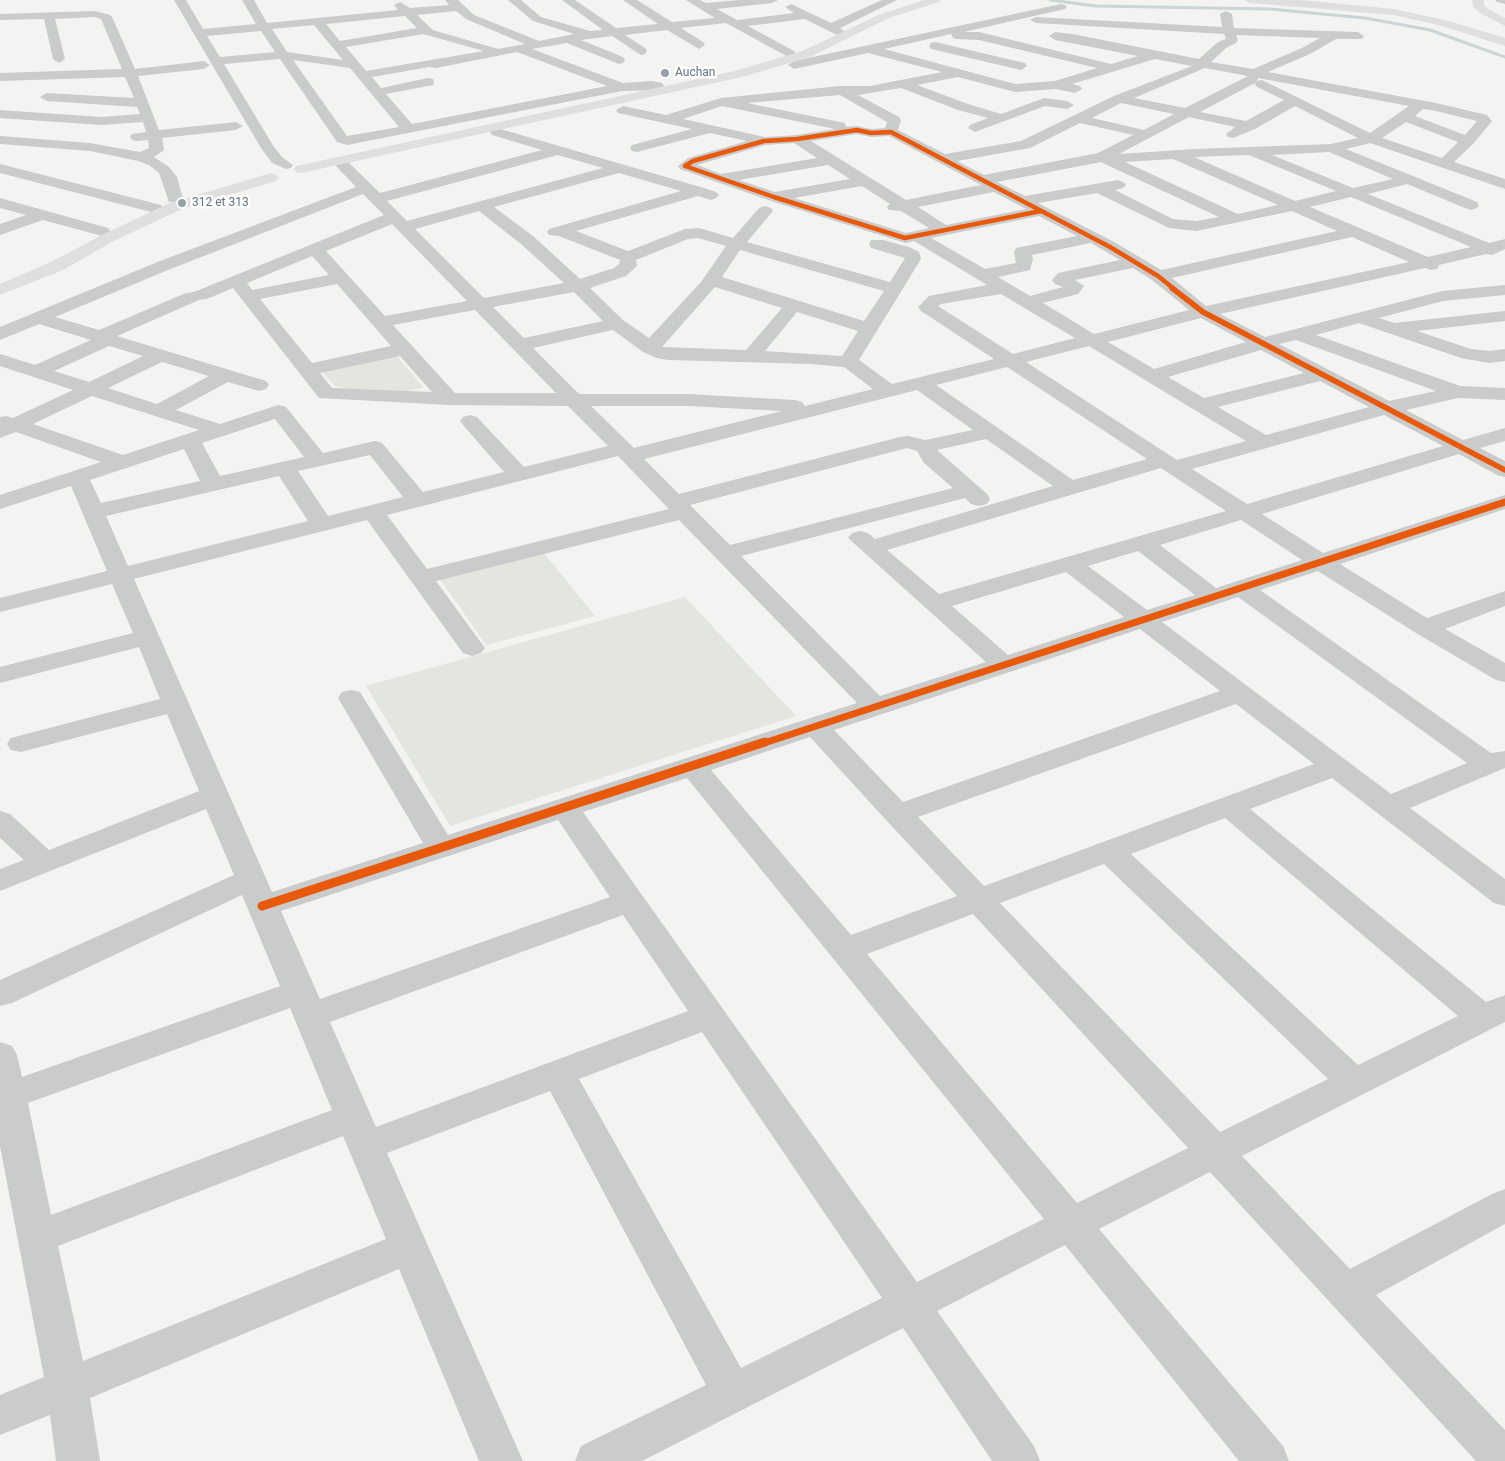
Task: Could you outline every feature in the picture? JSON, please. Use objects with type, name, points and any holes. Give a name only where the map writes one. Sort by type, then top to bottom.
[{"type":"main road","points":[[0,290],[57,266],[130,227],[176,206],[205,196],[270,167],[292,167],[339,161],[737,74],[806,54],[839,31],[884,11],[917,0]]},
{"type":"main road","points":[[839,31],[935,0]]},
{"type":"main road","points":[[1250,0],[1394,12],[1445,23],[1505,42]]},
{"type":"main road","points":[[1478,0],[1479,6],[1484,11],[1505,23]]},
{"type":"main road","points":[[1424,7],[1505,37]]},
{"type":"main road","points":[[1468,18],[1505,31]]},
{"type":"main road","points":[[292,167],[747,66],[790,60]]},
{"type":"main road","points":[[0,282],[46,262],[102,231],[155,208],[262,172]]},
{"type":"street","points":[[168,0],[268,148],[277,160],[292,167]]},
{"type":"street","points":[[180,0],[201,33],[213,47],[211,63],[213,82]]},
{"type":"street","points":[[248,0],[261,13],[264,27],[342,139],[355,140],[622,87],[657,86]]},
{"type":"street","points":[[395,0],[424,28],[457,40],[500,52]]},
{"type":"street","points":[[514,0],[537,19],[589,35]]},
{"type":"street","points":[[568,0],[641,51]]},
{"type":"street","points":[[629,0],[699,45]]},
{"type":"street","points":[[692,0],[814,76],[894,120],[891,132]]},
{"type":"street","points":[[704,7],[772,0]]},
{"type":"street","points":[[779,0],[809,13],[839,31],[904,40],[1021,66]]},
{"type":"street","points":[[839,31],[864,11],[891,0]]},
{"type":"street","points":[[1501,0],[1505,1]]},
{"type":"street","points":[[201,33],[408,12],[455,3],[475,19],[539,45]]},
{"type":"street","points":[[344,6],[376,39]]},
{"type":"street","points":[[844,8],[852,6],[864,11]]},
{"type":"street","points":[[790,60],[869,49],[1061,7]]},
{"type":"street","points":[[1115,24],[1116,11]]},
{"type":"street","points":[[1,12],[49,16],[106,16],[118,57],[130,73],[154,135],[157,150],[142,157]]},
{"type":"street","points":[[1171,12],[1171,27]]},
{"type":"street","points":[[338,45],[376,39],[446,21],[529,13]]},
{"type":"street","points":[[0,77],[130,73],[284,55],[356,64],[500,52],[589,35],[809,13]]},
{"type":"street","points":[[943,159],[1039,147],[1078,119],[1120,99],[1200,67],[1222,45],[1232,40],[1228,31],[1226,14]]},
{"type":"street","points":[[49,16],[58,59]]},
{"type":"street","points":[[1002,19],[1358,36]]},
{"type":"street","points":[[509,33],[555,24],[596,20]]},
{"type":"street","points":[[317,21],[356,64],[408,128]]},
{"type":"street","points":[[928,35],[971,35],[1111,68]]},
{"type":"street","points":[[1099,158],[1334,35]]},
{"type":"street","points":[[986,38],[1072,38],[1229,68],[1254,76],[1420,104],[1482,118],[1485,121],[1444,164]]},
{"type":"street","points":[[568,39],[619,60]]},
{"type":"street","points":[[255,42],[274,40]]},
{"type":"street","points":[[427,45],[457,40]]},
{"type":"street","points":[[519,48],[545,60],[622,87]]},
{"type":"street","points":[[869,49],[1018,88],[1056,85],[1154,55]]},
{"type":"street","points":[[978,79],[1061,55]]},
{"type":"street","points":[[526,63],[545,60]]},
{"type":"street","points":[[669,119],[721,102],[775,96],[870,90],[957,73]]},
{"type":"street","points":[[737,74],[775,96]]},
{"type":"street","points":[[45,117],[50,76]]},
{"type":"street","points":[[1254,76],[1295,100],[1371,139],[1505,184]]},
{"type":"street","points":[[378,92],[438,80]]},
{"type":"street","points":[[903,84],[964,108],[1001,118]]},
{"type":"street","points":[[1056,85],[1250,126]]},
{"type":"street","points":[[409,86],[431,97]]},
{"type":"street","points":[[47,97],[143,103]]},
{"type":"street","points":[[1198,153],[1295,100]]},
{"type":"street","points":[[721,102],[791,116],[850,120],[872,133],[891,132],[1137,262],[1158,276],[1203,312],[1505,470]]},
{"type":"street","points":[[975,128],[1049,102],[1095,112]]},
{"type":"street","points":[[982,180],[1099,158],[1331,148],[1371,139],[1405,117],[1420,104]]},
{"type":"street","points":[[850,120],[867,106]]},
{"type":"street","points":[[623,110],[764,141]]},
{"type":"street","points":[[398,117],[414,112]]},
{"type":"street","points":[[0,114],[101,121],[148,118]]},
{"type":"street","points":[[783,216],[769,204],[718,179],[684,166],[693,161],[764,141],[797,139],[850,120],[885,115]]},
{"type":"street","points":[[1405,117],[1468,141]]},
{"type":"street","points":[[1078,119],[1145,134]]},
{"type":"street","points":[[90,147],[108,140],[154,135],[234,122],[245,141]]},
{"type":"street","points":[[957,124],[1003,134],[1039,147],[1099,158],[1236,219]]},
{"type":"street","points":[[637,148],[710,128]]},
{"type":"street","points":[[497,132],[727,200]]},
{"type":"street","points":[[797,139],[943,230]]},
{"type":"street","points":[[0,140],[90,147],[142,157],[154,162],[164,170],[175,200]]},
{"type":"street","points":[[0,164],[54,144]]},
{"type":"street","points":[[1331,148],[1471,205]]},
{"type":"street","points":[[0,334],[164,266],[371,194],[559,150]]},
{"type":"street","points":[[1251,151],[1413,218],[1500,249]]},
{"type":"street","points":[[1178,156],[1426,264],[1503,291]]},
{"type":"street","points":[[718,179],[832,160]]},
{"type":"street","points":[[339,161],[876,707]]},
{"type":"street","points":[[0,168],[155,208]]},
{"type":"street","points":[[37,372],[104,338],[197,296],[315,249],[399,222],[481,205],[619,168]]},
{"type":"street","points":[[1023,201],[1149,179]]},
{"type":"street","points":[[0,198],[50,180]]},
{"type":"street","points":[[1099,188],[1169,223],[1196,226],[1236,219],[1407,180]]},
{"type":"street","points":[[746,205],[769,204],[864,181]]},
{"type":"street","points":[[839,217],[997,187]]},
{"type":"street","points":[[527,240],[699,191]]},
{"type":"street","points":[[1413,218],[1497,200]]},
{"type":"street","points":[[0,203],[102,231]]},
{"type":"street","points":[[769,204],[839,217],[905,238],[1041,211]]},
{"type":"street","points":[[650,348],[712,280],[769,204]]},
{"type":"street","points":[[481,205],[527,240],[578,286],[616,324],[650,348],[668,354],[811,358],[848,362],[888,391]]},
{"type":"street","points":[[0,230],[43,214]]},
{"type":"street","points":[[811,224],[903,251],[913,256],[895,289],[848,362]]},
{"type":"street","points":[[560,231],[628,257],[692,233],[738,243],[895,289]]},
{"type":"street","points":[[1158,276],[1352,232]]},
{"type":"street","points":[[915,236],[1263,442]]},
{"type":"street","points":[[981,275],[1024,266],[1025,259],[1022,252],[1093,238]]},
{"type":"street","points":[[315,249],[449,398]]},
{"type":"street","points":[[0,605],[519,475],[824,407],[1203,312],[1500,249]]},
{"type":"street","points":[[380,322],[578,286],[620,272],[628,266],[628,257]]},
{"type":"street","points":[[1027,302],[1072,290],[1075,286],[1061,280],[1064,277],[1137,262]]},
{"type":"street","points":[[248,296],[340,278]]},
{"type":"street","points":[[712,280],[870,329]]},
{"type":"street","points":[[236,281],[326,394],[449,398],[688,400],[824,407]]},
{"type":"street","points":[[1003,288],[935,300],[927,307],[1321,562],[1426,628],[1505,674]]},
{"type":"street","points":[[1152,376],[1263,343],[1442,296],[1503,291]]},
{"type":"street","points":[[751,356],[793,306]]},
{"type":"street","points":[[1390,328],[1505,316]]},
{"type":"street","points":[[38,318],[259,385]]},
{"type":"street","points":[[1360,318],[1468,354],[1489,357],[1505,355]]},
{"type":"street","points":[[520,345],[616,324]]},
{"type":"street","points":[[1296,334],[1458,392]]},
{"type":"street","points":[[307,370],[404,349]]},
{"type":"street","points":[[5,425],[90,389],[161,355]]},
{"type":"street","points":[[0,360],[219,430]]},
{"type":"street","points":[[1201,406],[1322,374]]},
{"type":"street","points":[[159,411],[226,375]]},
{"type":"street","points":[[920,383],[1070,488]]},
{"type":"street","points":[[871,547],[1070,488],[1263,442],[1387,408],[1458,392],[1505,394]]},
{"type":"street","points":[[4,498],[279,411],[318,460]]},
{"type":"street","points":[[470,420],[519,475]]},
{"type":"street","points":[[5,425],[122,462]]},
{"type":"street","points":[[420,578],[679,507],[900,443],[908,442],[924,447],[990,432]]},
{"type":"street","points":[[934,603],[1505,434]]},
{"type":"street","points":[[190,440],[212,484]]},
{"type":"street","points":[[93,512],[376,447],[417,500]]},
{"type":"street","points":[[924,447],[932,458],[994,512]]},
{"type":"street","points":[[285,468],[322,524]]},
{"type":"street","points":[[78,476],[501,1461]]},
{"type":"street","points":[[725,553],[968,491]]},
{"type":"street","points":[[0,994],[257,892],[441,848],[1505,502]]},
{"type":"street","points":[[373,512],[472,648]]},
{"type":"street","points":[[844,524],[1005,665]]},
{"type":"street","points":[[1142,543],[1213,597]]},
{"type":"street","points":[[1070,564],[1503,892]]},
{"type":"street","points":[[1241,588],[1497,761]]},
{"type":"street","points":[[1426,628],[1505,598]]},
{"type":"street","points":[[0,676],[147,637]]},
{"type":"street","points":[[897,814],[1241,693]]},
{"type":"street","points":[[351,698],[441,848]]},
{"type":"street","points":[[21,744],[176,703]]},
{"type":"street","points":[[815,726],[1505,1461]]},
{"type":"street","points":[[1388,806],[1497,761]]},
{"type":"street","points":[[694,766],[1267,1461]]},
{"type":"street","points":[[845,950],[1336,766]]},
{"type":"street","points":[[0,881],[215,796]]},
{"type":"street","points":[[597,1461],[1494,1013],[1229,806]]},
{"type":"street","points":[[565,808],[1018,1461]]},
{"type":"street","points":[[0,821],[44,862]]},
{"type":"street","points":[[1110,851],[1354,1082]]},
{"type":"street","points":[[4,1098],[630,901]]},
{"type":"street","points":[[37,1237],[359,1132],[558,1074],[710,1016]]},
{"type":"street","points":[[0,1055],[4,1098],[37,1237],[67,1387],[78,1461]]},
{"type":"street","points":[[558,1074],[733,1393]]},
{"type":"street","points":[[1346,1291],[1505,1205]]},
{"type":"street","points":[[0,1415],[409,1247]]},
{"type":"shaded area","points":[[397,356],[423,387],[408,391],[347,389],[335,386],[323,373],[324,371]]},
{"type":"shaded area","points":[[544,553],[595,616],[486,645],[440,579]]},
{"type":"shaded area","points":[[685,597],[796,716],[450,826],[366,686]]},
{"type":"waterway","points":[[1050,0],[1096,6],[1270,9],[1365,18],[1430,30],[1505,57]]},
{"type":"cycle path","points":[[1041,211],[905,238],[774,197],[685,166],[693,161],[764,141],[797,139],[857,130],[871,133],[891,132],[1110,247],[1158,276],[1203,312],[1505,470]]},
{"type":"cycle path","points":[[262,906],[1505,502]]},
{"type":"place","name":"Auchan","points":[[665,73]]},
{"type":"place","name":"312 et 313","points":[[182,203]]}]
